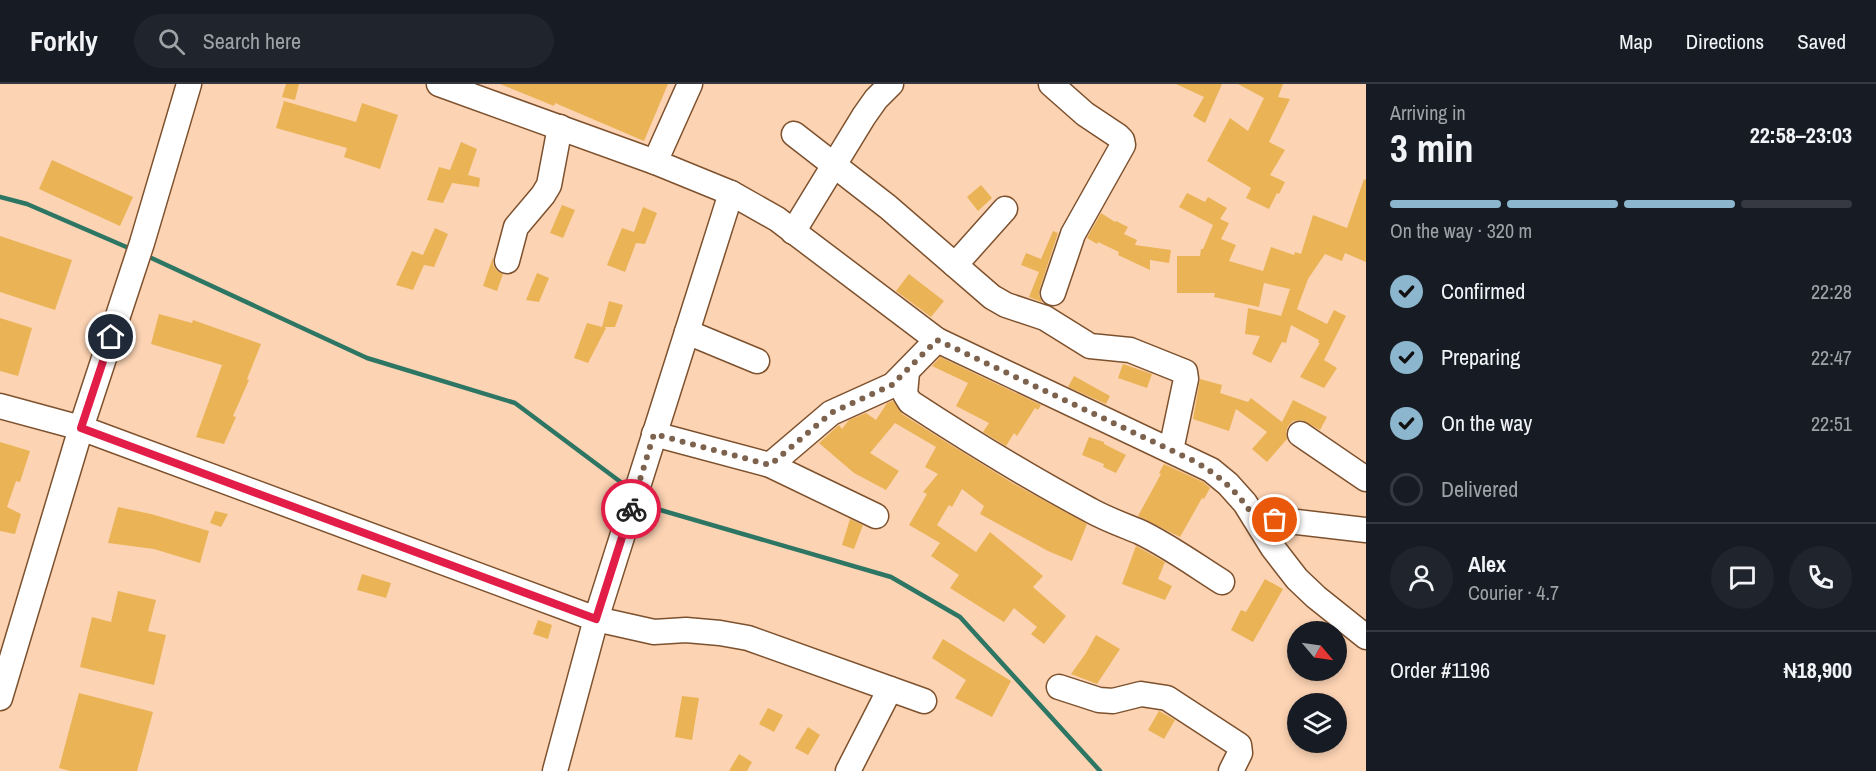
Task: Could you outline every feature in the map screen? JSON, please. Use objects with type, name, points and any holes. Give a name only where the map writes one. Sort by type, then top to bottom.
[{"type":"street","points":[[0,698],[81,428],[142,243],[189,84]]},
{"type":"street","points":[[441,84],[656,162],[731,193],[777,219],[937,340],[1211,470],[1245,503],[1273,548],[1297,579],[1366,637]]},
{"type":"street","points":[[656,162],[690,84]]},
{"type":"street","points":[[794,232],[864,116],[891,84]]},
{"type":"street","points":[[1052,84],[1085,114],[1122,140],[1122,145],[1072,234],[1053,293]]},
{"type":"street","points":[[507,261],[516,227],[549,185],[560,127]]},
{"type":"street","points":[[794,134],[888,207],[992,297],[1006,305],[1045,318],[1090,346],[1130,350],[1185,372],[1186,379],[1171,450]]},
{"type":"street","points":[[555,771],[596,619],[731,193]]},
{"type":"street","points":[[955,265],[1005,209]]},
{"type":"street","points":[[687,332],[757,361]]},
{"type":"street","points":[[770,465],[831,413],[892,385],[937,340]]},
{"type":"street","points":[[907,372],[905,394],[910,402],[1044,485],[1093,512],[1140,532],[1222,582]]},
{"type":"street","points":[[0,406],[81,428],[596,619],[654,632],[686,630],[748,638],[924,701]]},
{"type":"street","points":[[654,434],[770,465],[876,516]]},
{"type":"street","points":[[1300,434],[1366,479]]},
{"type":"street","points":[[1254,517],[1366,530]]},
{"type":"street","points":[[1059,687],[1099,700],[1113,701],[1141,694],[1167,698],[1239,745],[1240,753],[1231,771]]},
{"type":"street","points":[[848,771],[890,689]]},
{"type":"building","points":[[286,84],[299,84],[295,100],[282,97]]},
{"type":"building","points":[[500,84],[668,84],[644,141],[555,103],[554,106]]},
{"type":"building","points":[[1176,84],[1222,84],[1205,123],[1193,116],[1204,97]]},
{"type":"building","points":[[1238,84],[1283,84],[1278,97],[1290,99],[1269,142],[1285,150],[1270,175],[1285,182],[1269,209],[1246,198],[1251,188],[1207,161],[1230,118],[1248,131],[1264,98]]},
{"type":"building","points":[[284,101],[356,122],[362,103],[398,115],[380,169],[344,157],[347,148],[276,128]]},
{"type":"building","points":[[461,142],[477,149],[468,175],[480,178],[479,187],[452,183],[443,203],[427,200],[439,167],[450,170]]},
{"type":"building","points":[[52,160],[133,197],[120,226],[39,189]]},
{"type":"building","points":[[1364,179],[1366,180],[1366,262],[1345,253],[1342,261],[1325,254],[1308,279],[1297,309],[1327,324],[1334,310],[1346,316],[1324,360],[1337,368],[1324,388],[1300,377],[1320,343],[1318,343],[1319,340],[1291,325],[1286,343],[1282,342],[1271,363],[1252,354],[1260,336],[1245,334],[1248,308],[1281,316],[1290,289],[1264,283],[1259,307],[1214,297],[1215,293],[1177,293],[1177,256],[1200,256],[1213,225],[1179,207],[1187,193],[1205,202],[1208,197],[1227,208],[1220,219],[1229,223],[1221,239],[1236,245],[1229,261],[1263,271],[1271,247],[1294,255],[1295,252],[1301,254],[1313,215],[1347,228]]},
{"type":"building","points":[[981,185],[992,198],[978,211],[967,197]]},
{"type":"building","points":[[562,205],[575,210],[563,238],[550,233]]},
{"type":"building","points":[[643,207],[657,213],[645,244],[636,243],[625,272],[607,265],[622,228],[634,232]]},
{"type":"building","points":[[1101,213],[1128,227],[1124,234],[1137,240],[1135,245],[1171,250],[1169,263],[1150,260],[1150,270],[1118,255],[1119,252],[1087,238]]},
{"type":"building","points":[[435,228],[448,234],[434,267],[424,265],[413,290],[396,285],[412,251],[423,255]]},
{"type":"building","points":[[1053,231],[1058,233],[1040,288],[1039,295],[1042,302],[1029,297],[1039,272],[1021,265],[1026,253],[1041,259]]},
{"type":"building","points":[[0,236],[72,260],[55,310],[0,292]]},
{"type":"building","points":[[493,257],[493,265],[503,274],[497,291],[483,286]]},
{"type":"building","points":[[537,273],[549,278],[539,302],[526,300]]},
{"type":"building","points":[[909,274],[944,301],[931,317],[896,291]]},
{"type":"building","points":[[609,301],[623,305],[615,327],[604,327],[606,328],[588,363],[574,358],[587,323],[602,327]]},
{"type":"building","points":[[159,314],[192,323],[193,320],[261,344],[247,379],[249,380],[233,416],[236,417],[224,444],[196,437],[222,365],[151,344]]},
{"type":"building","points":[[0,318],[32,328],[18,376],[0,371]]},
{"type":"building","points":[[940,357],[1041,405],[1038,410],[1035,408],[1017,436],[1014,433],[1006,446],[983,432],[989,423],[956,406],[968,383],[932,366]]},
{"type":"building","points":[[1123,364],[1152,374],[1147,388],[1118,378]]},
{"type":"building","points":[[1074,376],[1110,396],[1106,404],[1068,387]]},
{"type":"building","points":[[1200,379],[1222,385],[1220,393],[1248,402],[1251,398],[1282,422],[1293,400],[1327,417],[1320,430],[1302,420],[1293,421],[1286,432],[1287,439],[1267,462],[1252,449],[1267,432],[1236,409],[1229,431],[1193,419]]},
{"type":"building","points":[[893,401],[902,414],[946,442],[1014,484],[1087,524],[1072,561],[1048,551],[980,514],[984,506],[962,489],[952,507],[949,505],[937,525],[976,552],[990,532],[1043,576],[1033,587],[1066,616],[1044,644],[1031,634],[1037,627],[1014,608],[1004,622],[950,588],[959,575],[931,556],[940,543],[909,525],[927,494],[923,492],[938,474],[925,467],[936,447],[895,423],[870,453],[899,471],[886,490],[854,473],[819,443],[839,425],[842,429],[849,420],[866,413],[876,420],[887,403]]},
{"type":"building","points":[[1089,437],[1104,442],[1126,455],[1116,473],[1103,467],[1104,464],[1082,455]]},
{"type":"building","points":[[0,442],[30,451],[20,482],[16,481],[7,507],[21,514],[15,534],[0,531]]},
{"type":"building","points":[[1164,464],[1203,482],[1210,488],[1180,537],[1138,516]]},
{"type":"building","points":[[118,507],[209,531],[200,563],[154,549],[108,543]]},
{"type":"building","points":[[215,511],[228,514],[221,527],[210,523]]},
{"type":"building","points":[[850,519],[863,525],[854,549],[842,545]]},
{"type":"building","points":[[1136,546],[1165,562],[1158,579],[1172,586],[1165,600],[1122,584]]},
{"type":"building","points":[[362,574],[391,583],[386,598],[357,590]]},
{"type":"building","points":[[1265,579],[1283,589],[1253,642],[1231,630],[1241,610],[1246,612]]},
{"type":"building","points":[[118,591],[156,600],[148,631],[166,635],[154,685],[80,667],[92,617],[111,622]]},
{"type":"building","points":[[538,620],[552,625],[548,639],[533,634]]},
{"type":"building","points":[[1096,635],[1120,649],[1097,684],[1071,674]]},
{"type":"building","points":[[943,639],[1011,681],[992,717],[955,698],[966,680],[932,658]]},
{"type":"building","points":[[79,693],[153,712],[137,771],[70,771],[59,768]]},
{"type":"building","points":[[682,696],[699,698],[692,740],[675,737]]},
{"type":"building","points":[[768,708],[783,715],[774,732],[759,724]]},
{"type":"building","points":[[1159,711],[1175,720],[1164,739],[1148,730]]},
{"type":"building","points":[[808,727],[820,735],[808,755],[795,748]]},
{"type":"building","points":[[739,754],[752,762],[747,771],[729,771]]},
{"type":"waterway","points":[[0,197],[27,204],[131,249]]},
{"type":"waterway","points":[[147,256],[367,358],[515,403],[630,489]]},
{"type":"waterway","points":[[642,497],[657,509],[891,577],[960,617],[1100,771]]},
{"type":"way so far","points":[[631,509],[654,434],[770,465],[831,413],[899,381],[937,340],[1211,470],[1228,484],[1254,517],[1275,520]]},
{"type":"route","points":[[111,337],[81,428],[596,619],[631,509]]}]
